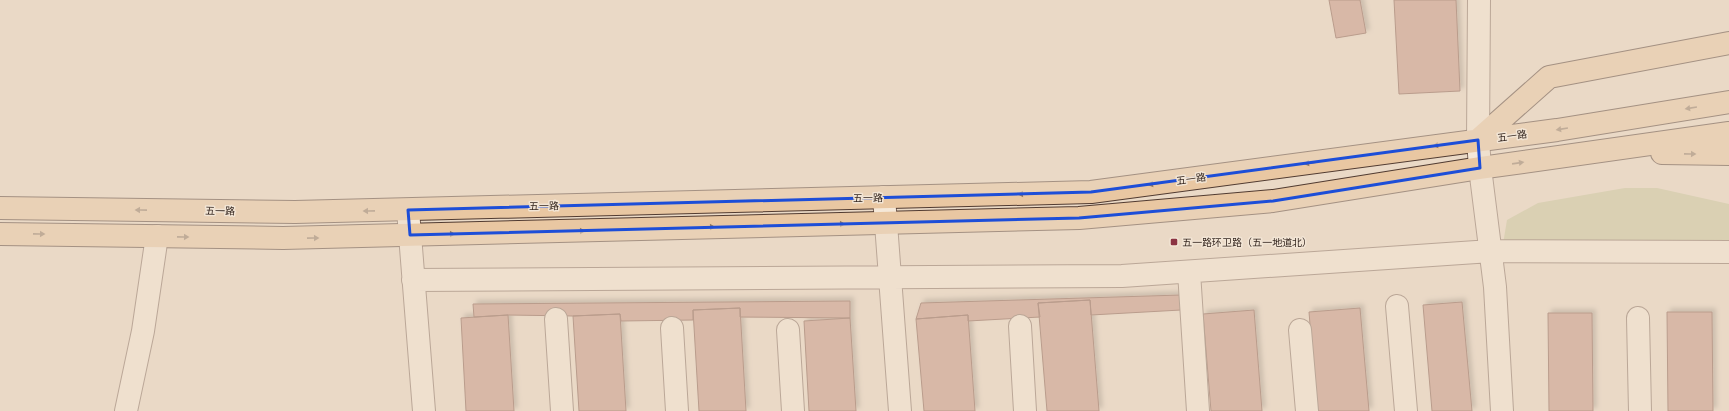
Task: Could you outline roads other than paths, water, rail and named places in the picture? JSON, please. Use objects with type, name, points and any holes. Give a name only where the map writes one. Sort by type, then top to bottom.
[{"type":"main road","points":[[1478,140],[1549,77],[1729,43]]},
{"type":"main road","name":"五一路","points":[[0,208],[295,212],[1092,192],[1478,140],[1729,102]]},
{"type":"main road","points":[[0,234],[282,238],[1079,218],[1273,201],[1480,168],[1729,133]]},
{"type":"main road","points":[[1595,152],[1729,154]]},
{"type":"street","points":[[1479,0],[1478,140],[1480,168],[1495,287],[1502,411]]},
{"type":"street","points":[[884,197],[900,411]]},
{"type":"street","points":[[408,210],[424,411]]},
{"type":"street","points":[[126,411],[143,331],[157,236]]},
{"type":"street","points":[[413,280],[1122,276],[1491,251],[1729,252]]},
{"type":"street","points":[[1189,272],[1198,411]]},
{"type":"street","points":[[1398,306],[1406,411]]},
{"type":"street","points":[[1638,318],[1640,411]]},
{"type":"street","points":[[556,319],[562,411]]},
{"type":"street","points":[[1020,326],[1025,411]]},
{"type":"street","points":[[672,328],[677,411]]},
{"type":"street","points":[[788,330],[793,411]]},
{"type":"street","points":[[1300,330],[1307,411]]},
{"type":"place","name":"五一路环卫路（五一地道北）","points":[[1174,242]]}]
